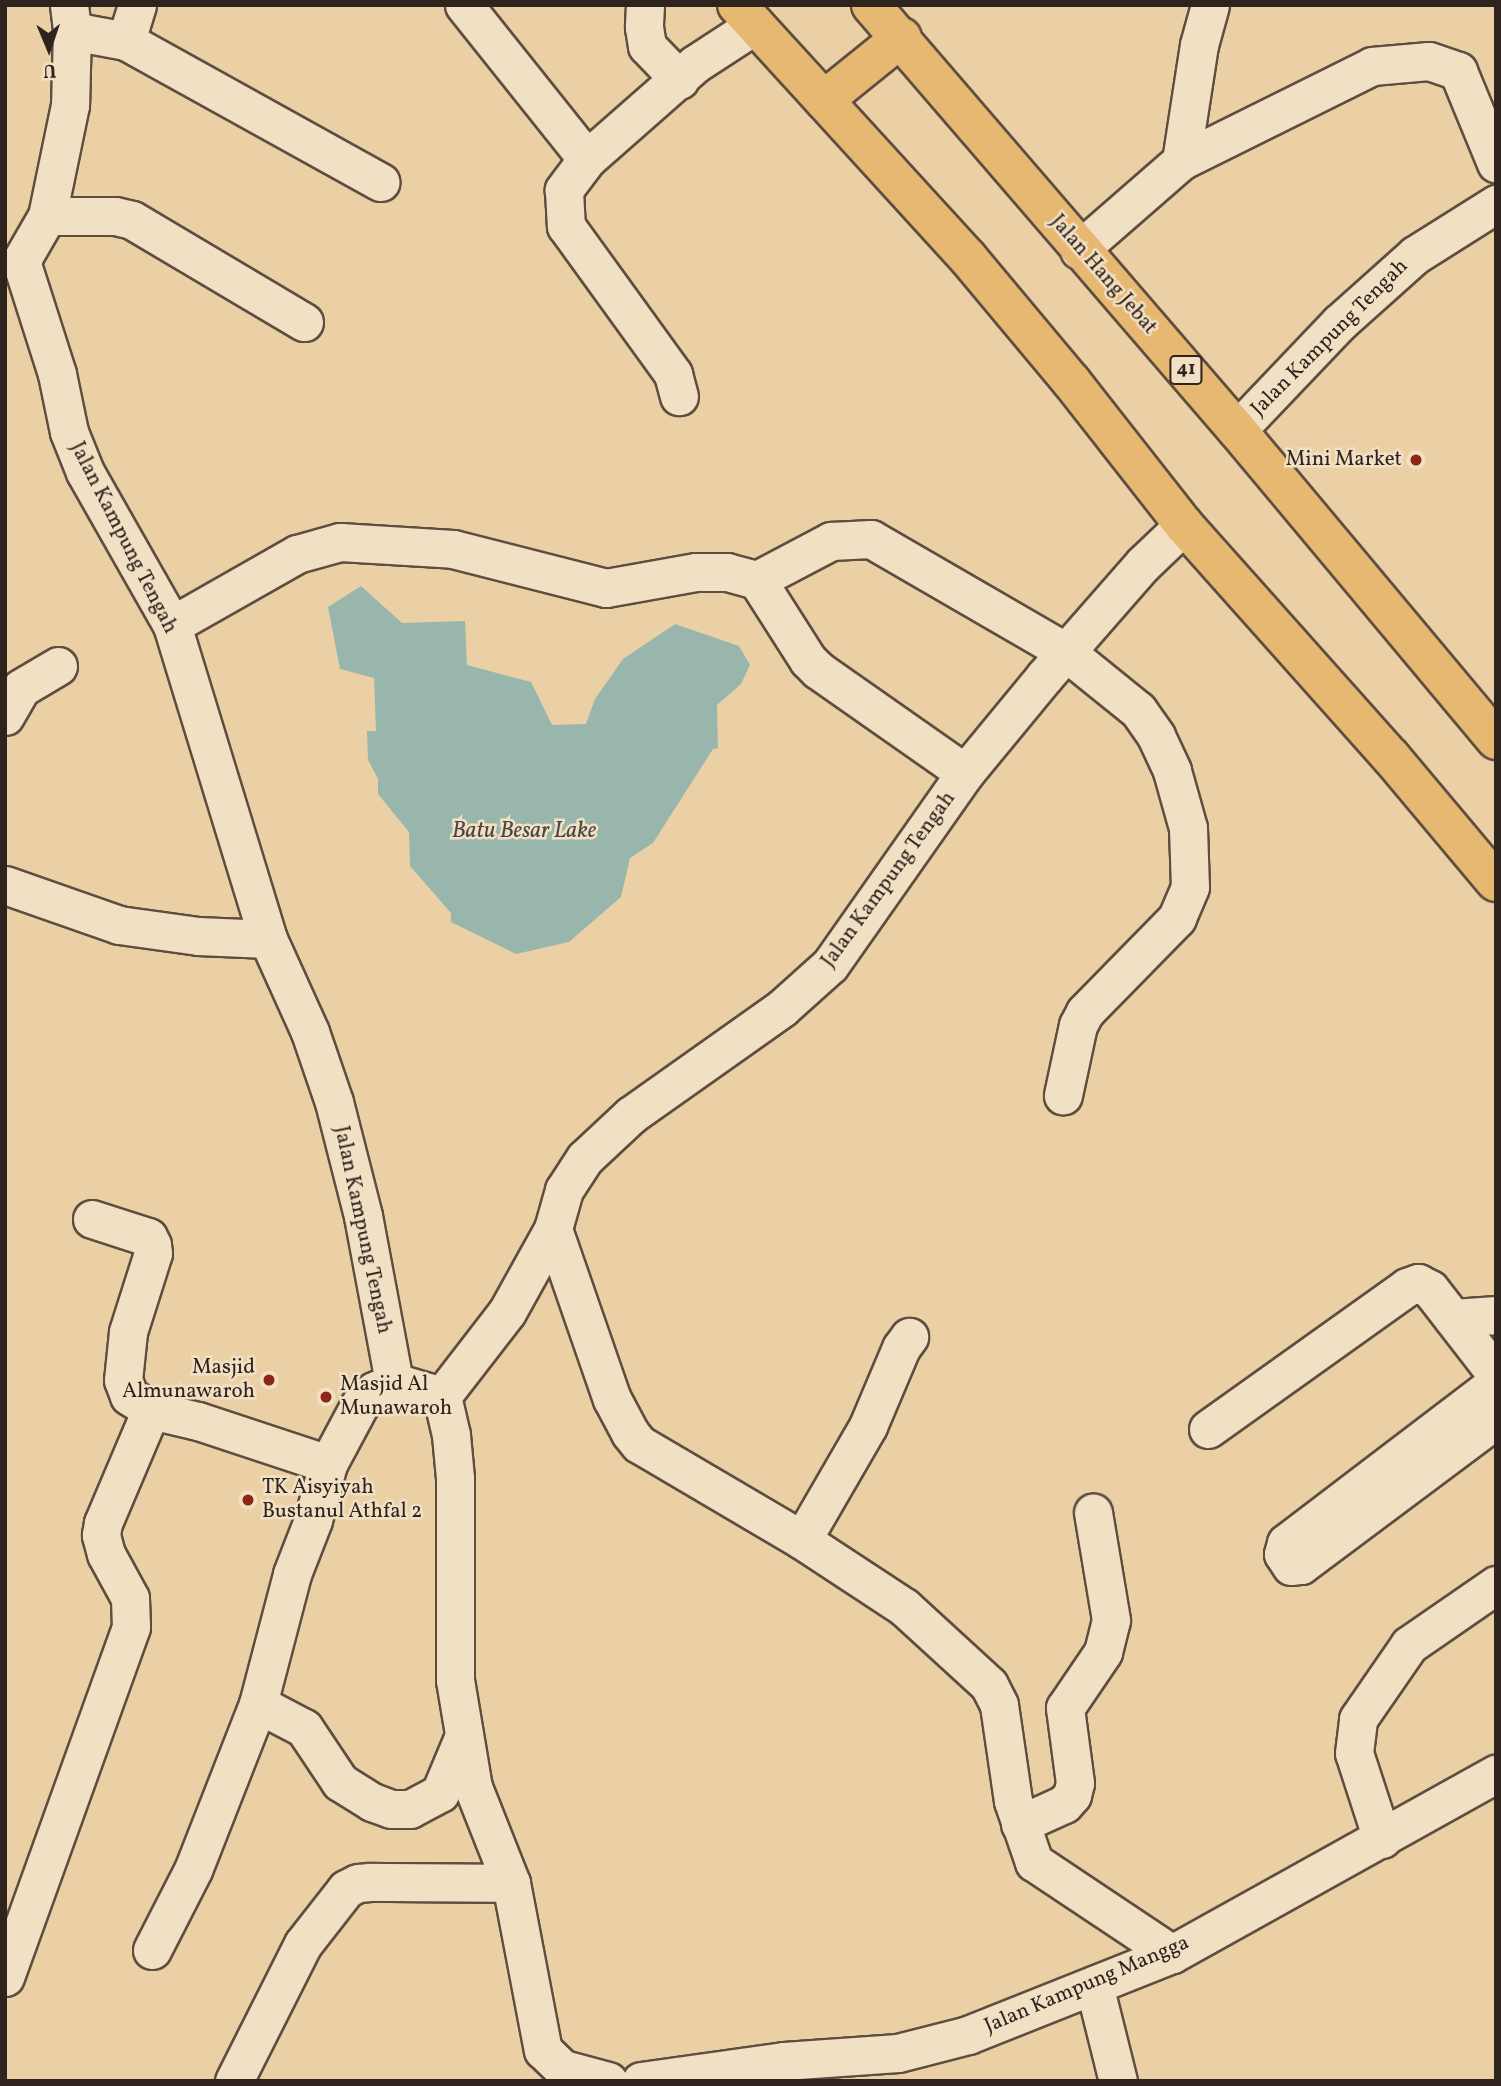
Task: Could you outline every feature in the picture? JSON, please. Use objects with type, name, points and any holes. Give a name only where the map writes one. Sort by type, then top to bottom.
[{"type":"highway","name":"Jalan Hang Jebat","points":[[872,5],[902,37],[1079,250],[1237,430],[1496,740]]},
{"type":"highway","points":[[746,15],[976,269],[1071,381],[1184,525],[1382,746],[1496,882]]},
{"type":"highway","points":[[824,100],[902,37]]},
{"type":"street","points":[[126,41],[137,5]]},
{"type":"street","points":[[464,5],[587,159]]},
{"type":"street","points":[[645,5],[643,27],[647,46],[680,80]]},
{"type":"street","points":[[1181,161],[1199,45],[1210,5]]},
{"type":"street","points":[[679,396],[673,373],[566,226],[564,190],[587,159],[680,80],[746,15]]},
{"type":"street","name":"Jalan Kampung Tengah","points":[[380,182],[126,41],[71,18],[70,105],[47,216],[13,249],[57,374],[69,432],[85,472],[172,625],[268,939],[310,1031],[334,1102],[363,1216],[394,1382]]},
{"type":"street","points":[[1079,250],[1181,161],[1371,66],[1429,61],[1458,71],[1496,163]]},
{"type":"street","name":"Jalan Kampung Tengah","points":[[1237,430],[1339,323],[1415,254],[1496,204]]},
{"type":"street","points":[[47,216],[115,216],[132,220],[304,322]]},
{"type":"street","name":"Jalan Kampung Tengah","points":[[442,1396],[507,1312],[553,1229],[564,1190],[585,1158],[631,1115],[782,1008],[830,965],[965,774],[1143,564],[1184,525]]},
{"type":"street","points":[[757,580],[831,541],[871,539],[1066,652],[1138,710],[1156,736],[1172,771],[1188,828],[1190,887],[1177,918],[1085,1012],[1078,1025],[1063,1095]]},
{"type":"street","points":[[172,625],[297,554],[340,542],[453,549],[607,588],[696,572],[727,572],[757,580],[808,660],[818,670],[965,774]]},
{"type":"street","points":[[5,716],[21,688],[58,666]]},
{"type":"street","points":[[5,886],[119,925],[198,936],[268,939]]},
{"type":"street","points":[[92,1220],[148,1237],[152,1245],[153,1253],[128,1332],[123,1380],[129,1396],[151,1410],[198,1421],[328,1464]]},
{"type":"street","points":[[553,1229],[612,1399],[639,1444],[802,1540],[904,1607],[989,1685],[999,1705],[1013,1801],[1034,1862],[1042,1870],[1172,1954]]},
{"type":"street","points":[[1208,1429],[1407,1287],[1424,1284],[1496,1374]]},
{"type":"street","points":[[1453,1318],[1496,1315]]},
{"type":"street","points":[[802,1540],[868,1426],[901,1348],[909,1337]]},
{"type":"street","points":[[152,1951],[192,1870],[258,1704],[292,1574],[313,1520],[328,1464],[360,1404],[374,1391],[394,1382],[442,1396],[451,1435],[455,1478],[455,1679],[463,1738],[473,1787],[511,1883],[543,2050],[554,2075],[608,2081]]},
{"type":"street","points":[[1496,1383],[1286,1543],[1283,1554],[1291,1566],[1301,1565],[1496,1419]]},
{"type":"street","points":[[5,1977],[131,1627],[130,1598],[106,1554],[101,1535],[151,1410]]},
{"type":"street","points":[[1020,1824],[1064,1804],[1072,1795],[1075,1783],[1065,1708],[1103,1652],[1111,1620],[1111,1605],[1093,1513]]},
{"type":"street","points":[[1382,1839],[1354,1753],[1357,1719],[1409,1645],[1496,1585]]},
{"type":"street","points":[[258,1704],[304,1728],[340,1782],[372,1802],[391,1809],[410,1809],[440,1793],[463,1738]]},
{"type":"street","name":"Jalan Kampung Mangga","points":[[641,2081],[784,2061],[901,2067],[968,2035],[1172,1954],[1496,1774]]},
{"type":"street","points":[[234,2081],[303,1944],[346,1889],[358,1883],[370,1882],[511,1883]]},
{"type":"street","points":[[1094,1984],[1118,2081]]},
{"type":"water","name":"Batu Besar Lake","points":[[361,586],[402,623],[465,621],[467,665],[531,682],[552,725],[586,724],[595,699],[623,659],[675,624],[739,646],[750,665],[741,684],[717,705],[718,748],[713,749],[653,843],[630,858],[621,897],[569,942],[516,954],[451,922],[451,913],[410,866],[409,832],[378,794],[378,779],[368,760],[367,731],[376,731],[374,678],[340,669],[328,607]]},
{"type":"place","name":"Mini Market","points":[[1416,460]]},
{"type":"place","name":"Masjid Almunawaroh","points":[[269,1380]]},
{"type":"place","name":"Masjid Al Munawaroh","points":[[326,1397]]},
{"type":"place","name":"TK Aisyiyah Bustanul Athfal 2","points":[[248,1500]]}]
